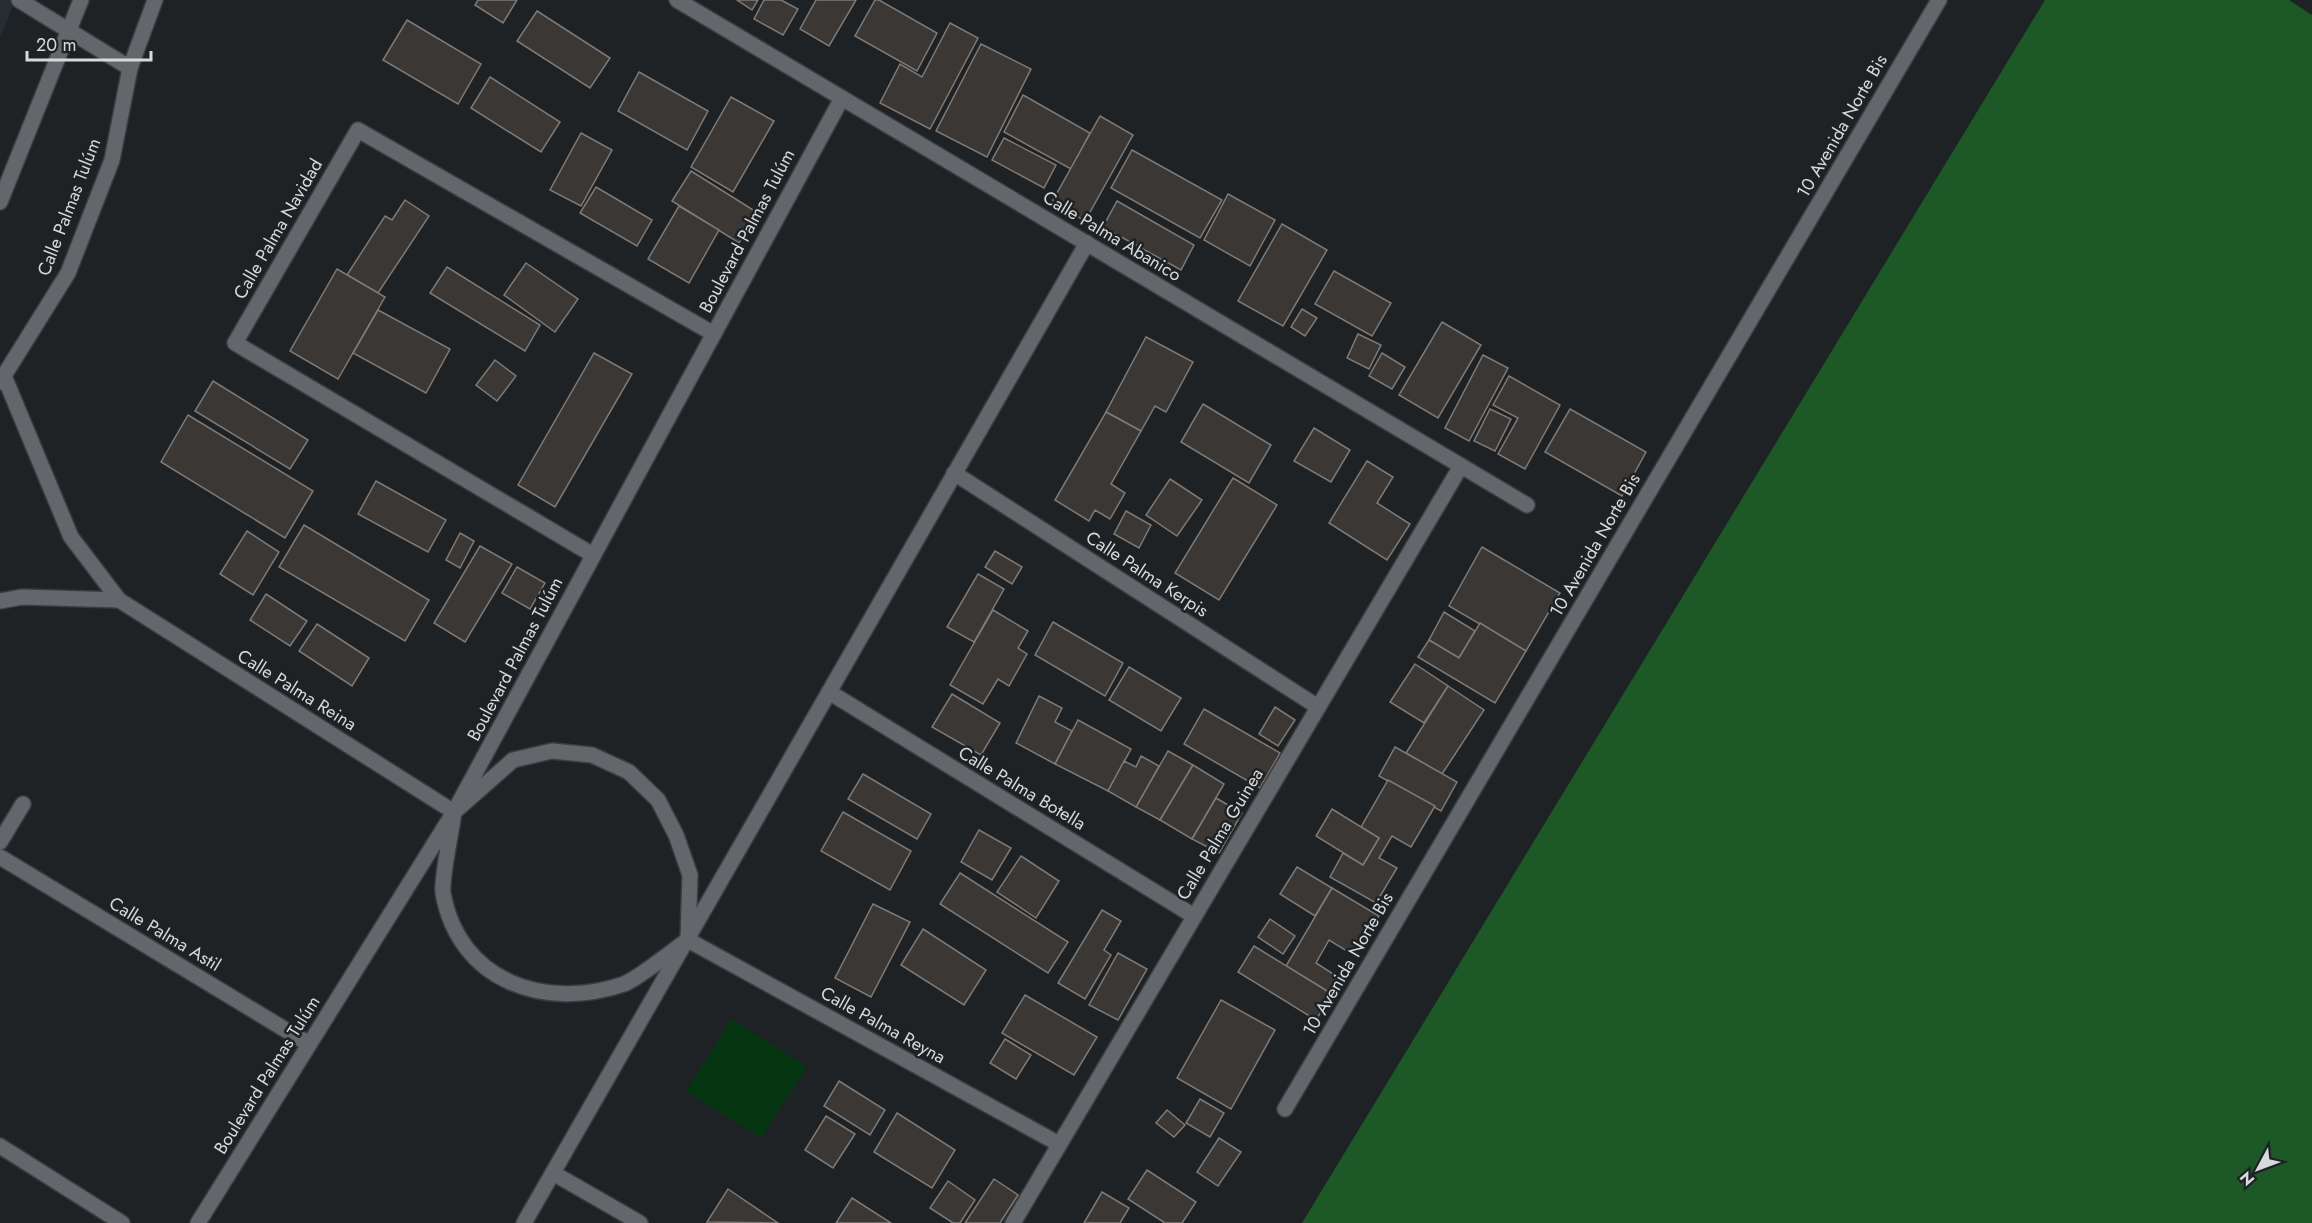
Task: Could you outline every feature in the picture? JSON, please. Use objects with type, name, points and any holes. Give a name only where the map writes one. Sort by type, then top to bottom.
[{"type":"street","points":[[19,0],[130,68]]},
{"type":"street","points":[[0,202],[81,0]]},
{"type":"street","name":"Calle Palmas Tulúm","points":[[2,379],[68,273],[112,160],[130,68],[155,0]]},
{"type":"street","name":"Calle Palma Abanico","points":[[677,0],[1527,506]]},
{"type":"street","name":"10 Avenida Norte Bis","points":[[1285,1109],[1939,0]]},
{"type":"street","name":"Boulevard Palmas Tulúm","points":[[198,1223],[454,812],[842,98]]},
{"type":"street","name":"Calle Palma Navidad","points":[[593,555],[235,342],[358,130],[714,334]]},
{"type":"street","points":[[524,1223],[1087,243]]},
{"type":"street","name":"Calle Palma Reina","points":[[2,379],[71,537],[119,600],[454,812]]},
{"type":"street","name":"Calle Palma Guinea","points":[[1013,1223],[1461,466]]},
{"type":"street","name":"Calle Palma Kerpis","points":[[954,473],[1318,707]]},
{"type":"street","points":[[0,601],[22,597],[119,600]]},
{"type":"street","name":"Calle Palma Botella","points":[[829,692],[1194,916]]},
{"type":"street","points":[[552,751],[592,755],[629,772],[658,800],[676,835],[690,874],[688,940],[626,983],[589,992],[549,994],[509,983],[476,961],[452,928],[443,891],[454,812],[513,760],[533,755],[552,751]]},
{"type":"street","points":[[0,842],[23,804]]},
{"type":"street","name":"Calle Palma Astil","points":[[0,857],[309,1044]]},
{"type":"street","name":"Calle Palma Reyna","points":[[688,940],[1059,1144]]},
{"type":"street","points":[[0,1146],[122,1223]]},
{"type":"street","points":[[553,1173],[640,1223]]},
{"type":"shaded area","points":[[0,0],[15,0],[0,38]]},
{"type":"green space","points":[[2045,0],[2289,0],[2312,15],[2312,1223],[1302,1223]]},
{"type":"green space","points":[[732,1019],[807,1067],[761,1138],[686,1091]]},
{"type":"building","points":[[478,0],[517,0],[503,23],[475,5]]},
{"type":"building","points":[[737,0],[758,0],[752,10]]},
{"type":"building","points":[[764,0],[781,0],[798,9],[783,35],[754,19]]},
{"type":"building","points":[[816,0],[856,0],[829,46],[800,29]]},
{"type":"building","points":[[875,0],[879,0],[937,33],[917,71],[855,36]]},
{"type":"building","points":[[537,11],[610,58],[590,88],[517,41]]},
{"type":"building","points":[[407,20],[481,64],[458,104],[383,60]]},
{"type":"building","points":[[950,23],[978,38],[930,129],[880,103],[900,64],[922,77]]},
{"type":"building","points":[[981,44],[1031,69],[987,157],[936,131]]},
{"type":"building","points":[[639,72],[708,111],[687,150],[618,111]]},
{"type":"building","points":[[490,77],[560,122],[541,152],[471,108]]},
{"type":"building","points":[[1023,95],[1090,133],[1071,169],[1004,132]]},
{"type":"building","points":[[731,97],[774,121],[733,192],[691,167]]},
{"type":"building","points":[[1100,116],[1133,135],[1085,221],[1052,202]]},
{"type":"building","points":[[581,133],[612,150],[581,206],[550,190]]},
{"type":"building","points":[[1004,138],[1056,165],[1044,188],[992,160]]},
{"type":"building","points":[[1132,150],[1222,200],[1200,238],[1111,188]]},
{"type":"building","points":[[691,171],[758,213],[739,243],[672,201]]},
{"type":"building","points":[[596,187],[652,220],[637,246],[580,213]]},
{"type":"building","points":[[1228,194],[1275,220],[1250,266],[1204,240]]},
{"type":"building","points":[[405,200],[429,216],[378,293],[347,275],[385,216],[392,220]]},
{"type":"building","points":[[1117,201],[1194,245],[1181,270],[1103,227]]},
{"type":"building","points":[[679,206],[719,230],[689,283],[648,259]]},
{"type":"building","points":[[1282,224],[1327,250],[1283,326],[1238,301]]},
{"type":"building","points":[[526,263],[578,299],[555,332],[504,295]]},
{"type":"building","points":[[447,267],[540,325],[525,351],[430,293]]},
{"type":"building","points":[[337,269],[385,297],[338,379],[290,351]]},
{"type":"building","points":[[1334,271],[1391,303],[1372,336],[1315,304]]},
{"type":"building","points":[[1302,309],[1317,318],[1305,336],[1291,327]]},
{"type":"building","points":[[378,310],[450,349],[426,393],[353,353]]},
{"type":"building","points":[[1442,322],[1481,345],[1438,418],[1399,395]]},
{"type":"building","points":[[1358,334],[1381,345],[1369,369],[1347,358]]},
{"type":"building","points":[[1146,337],[1193,362],[1166,412],[1155,406],[1141,431],[1106,412]]},
{"type":"building","points":[[594,353],[632,374],[555,507],[518,485]]},
{"type":"building","points":[[1382,353],[1405,367],[1392,389],[1369,376]]},
{"type":"building","points":[[1483,355],[1508,368],[1469,441],[1445,428]]},
{"type":"building","points":[[495,360],[516,376],[497,401],[476,385]]},
{"type":"building","points":[[1509,376],[1560,405],[1525,469],[1498,454],[1518,418],[1493,405]]},
{"type":"building","points":[[213,381],[308,440],[290,469],[195,411]]},
{"type":"building","points":[[1203,404],[1271,445],[1249,483],[1181,442]]},
{"type":"building","points":[[1490,409],[1511,419],[1495,451],[1474,441]]},
{"type":"building","points":[[1570,409],[1646,452],[1622,496],[1545,452]]},
{"type":"building","points":[[1106,412],[1141,431],[1111,484],[1125,493],[1110,519],[1095,510],[1089,521],[1055,500]]},
{"type":"building","points":[[188,415],[313,491],[285,538],[161,462]]},
{"type":"building","points":[[1314,428],[1350,450],[1331,482],[1294,461]]},
{"type":"building","points":[[1367,461],[1393,477],[1377,503],[1410,524],[1387,560],[1329,523]]},
{"type":"building","points":[[1233,478],[1277,505],[1219,600],[1175,573]]},
{"type":"building","points":[[1170,479],[1202,500],[1177,536],[1146,515]]},
{"type":"building","points":[[376,481],[446,520],[428,552],[358,514]]},
{"type":"building","points":[[1126,511],[1151,525],[1139,548],[1114,534]]},
{"type":"building","points":[[304,525],[429,600],[405,641],[279,567]]},
{"type":"building","points":[[247,531],[279,552],[253,595],[220,574]]},
{"type":"building","points":[[460,533],[474,541],[460,568],[446,560]]},
{"type":"building","points":[[480,546],[512,564],[465,642],[434,623]]},
{"type":"building","points":[[1482,547],[1560,593],[1526,651],[1449,606]]},
{"type":"building","points":[[995,551],[1022,567],[1012,584],[985,567]]},
{"type":"building","points":[[517,567],[545,583],[530,609],[502,593]]},
{"type":"building","points":[[978,574],[1004,589],[974,642],[947,627]]},
{"type":"building","points":[[266,594],[307,621],[290,646],[250,620]]},
{"type":"building","points":[[993,610],[1028,631],[1018,648],[1027,654],[1009,686],[998,679],[983,704],[950,685]]},
{"type":"building","points":[[1444,612],[1475,631],[1459,658],[1429,640]]},
{"type":"building","points":[[1053,622],[1123,663],[1105,696],[1035,655]]},
{"type":"building","points":[[1480,623],[1526,651],[1495,703],[1418,657],[1429,640],[1459,658]]},
{"type":"building","points":[[317,624],[369,658],[352,686],[299,651]]},
{"type":"building","points":[[1415,664],[1448,686],[1424,723],[1390,702]]},
{"type":"building","points":[[1129,667],[1181,698],[1161,731],[1109,700]]},
{"type":"building","points":[[1448,686],[1484,710],[1442,774],[1406,753]]},
{"type":"building","points":[[952,694],[1000,723],[981,755],[932,727]]},
{"type":"building","points":[[1039,696],[1062,708],[1055,722],[1072,731],[1055,764],[1016,743]]},
{"type":"building","points":[[1275,707],[1295,720],[1278,746],[1259,734]]},
{"type":"building","points":[[1204,709],[1280,753],[1260,788],[1184,744]]},
{"type":"building","points":[[1078,720],[1131,749],[1108,791],[1055,764]]},
{"type":"building","points":[[1395,747],[1457,782],[1441,811],[1379,776]]},
{"type":"building","points":[[1168,751],[1193,765],[1160,820],[1136,807]]},
{"type":"building","points":[[1141,756],[1159,766],[1136,807],[1108,791],[1124,761],[1136,767]]},
{"type":"building","points":[[1193,765],[1224,784],[1192,839],[1160,820]]},
{"type":"building","points":[[863,774],[931,814],[917,839],[848,799]]},
{"type":"building","points":[[1388,780],[1435,806],[1411,847],[1392,836],[1379,858],[1397,868],[1376,903],[1330,877],[1343,853],[1363,865],[1379,838],[1361,827]]},
{"type":"building","points":[[1216,798],[1242,813],[1219,853],[1192,839]]},
{"type":"building","points":[[1332,809],[1379,838],[1363,865],[1316,836]]},
{"type":"building","points":[[843,812],[911,851],[890,890],[821,851]]},
{"type":"building","points":[[979,830],[1011,848],[992,880],[961,862]]},
{"type":"building","points":[[1021,856],[1059,881],[1036,918],[997,892]]},
{"type":"building","points":[[1297,867],[1332,888],[1315,916],[1280,894]]},
{"type":"building","points":[[960,873],[1068,942],[1048,973],[940,904]]},
{"type":"building","points":[[1332,888],[1379,916],[1355,956],[1329,940],[1316,963],[1341,979],[1332,994],[1286,966]]},
{"type":"building","points":[[873,904],[910,922],[871,997],[835,978]]},
{"type":"building","points":[[1102,910],[1121,921],[1104,950],[1111,955],[1085,999],[1058,983]]},
{"type":"building","points":[[1270,919],[1295,936],[1283,954],[1258,937]]},
{"type":"building","points":[[923,929],[986,970],[964,1005],[901,965]]},
{"type":"building","points":[[1254,946],[1332,994],[1316,1020],[1238,972]]},
{"type":"building","points":[[1118,953],[1147,969],[1118,1020],[1089,1005]]},
{"type":"building","points":[[1025,995],[1097,1037],[1074,1075],[1002,1033]]},
{"type":"building","points":[[1221,1000],[1275,1030],[1231,1109],[1177,1078]]},
{"type":"building","points":[[1005,1039],[1031,1055],[1016,1079],[990,1063]]},
{"type":"building","points":[[839,1081],[885,1110],[870,1135],[824,1106]]},
{"type":"building","points":[[1200,1099],[1224,1113],[1210,1137],[1186,1123]]},
{"type":"building","points":[[1167,1110],[1185,1125],[1174,1137],[1156,1123]]},
{"type":"building","points":[[897,1113],[955,1150],[932,1188],[874,1152]]},
{"type":"building","points":[[826,1116],[855,1134],[833,1168],[805,1150]]},
{"type":"building","points":[[1219,1138],[1241,1152],[1218,1186],[1197,1172]]},
{"type":"building","points":[[1147,1170],[1196,1202],[1182,1223],[1165,1223],[1128,1199]]},
{"type":"building","points":[[994,1179],[1018,1195],[1000,1223],[965,1223]]},
{"type":"building","points":[[948,1181],[975,1200],[960,1223],[953,1223],[930,1208]]},
{"type":"building","points":[[728,1189],[778,1223],[707,1222]]},
{"type":"building","points":[[1102,1192],[1129,1208],[1120,1223],[1084,1223]]},
{"type":"building","points":[[852,1198],[891,1223],[836,1223]]}]
